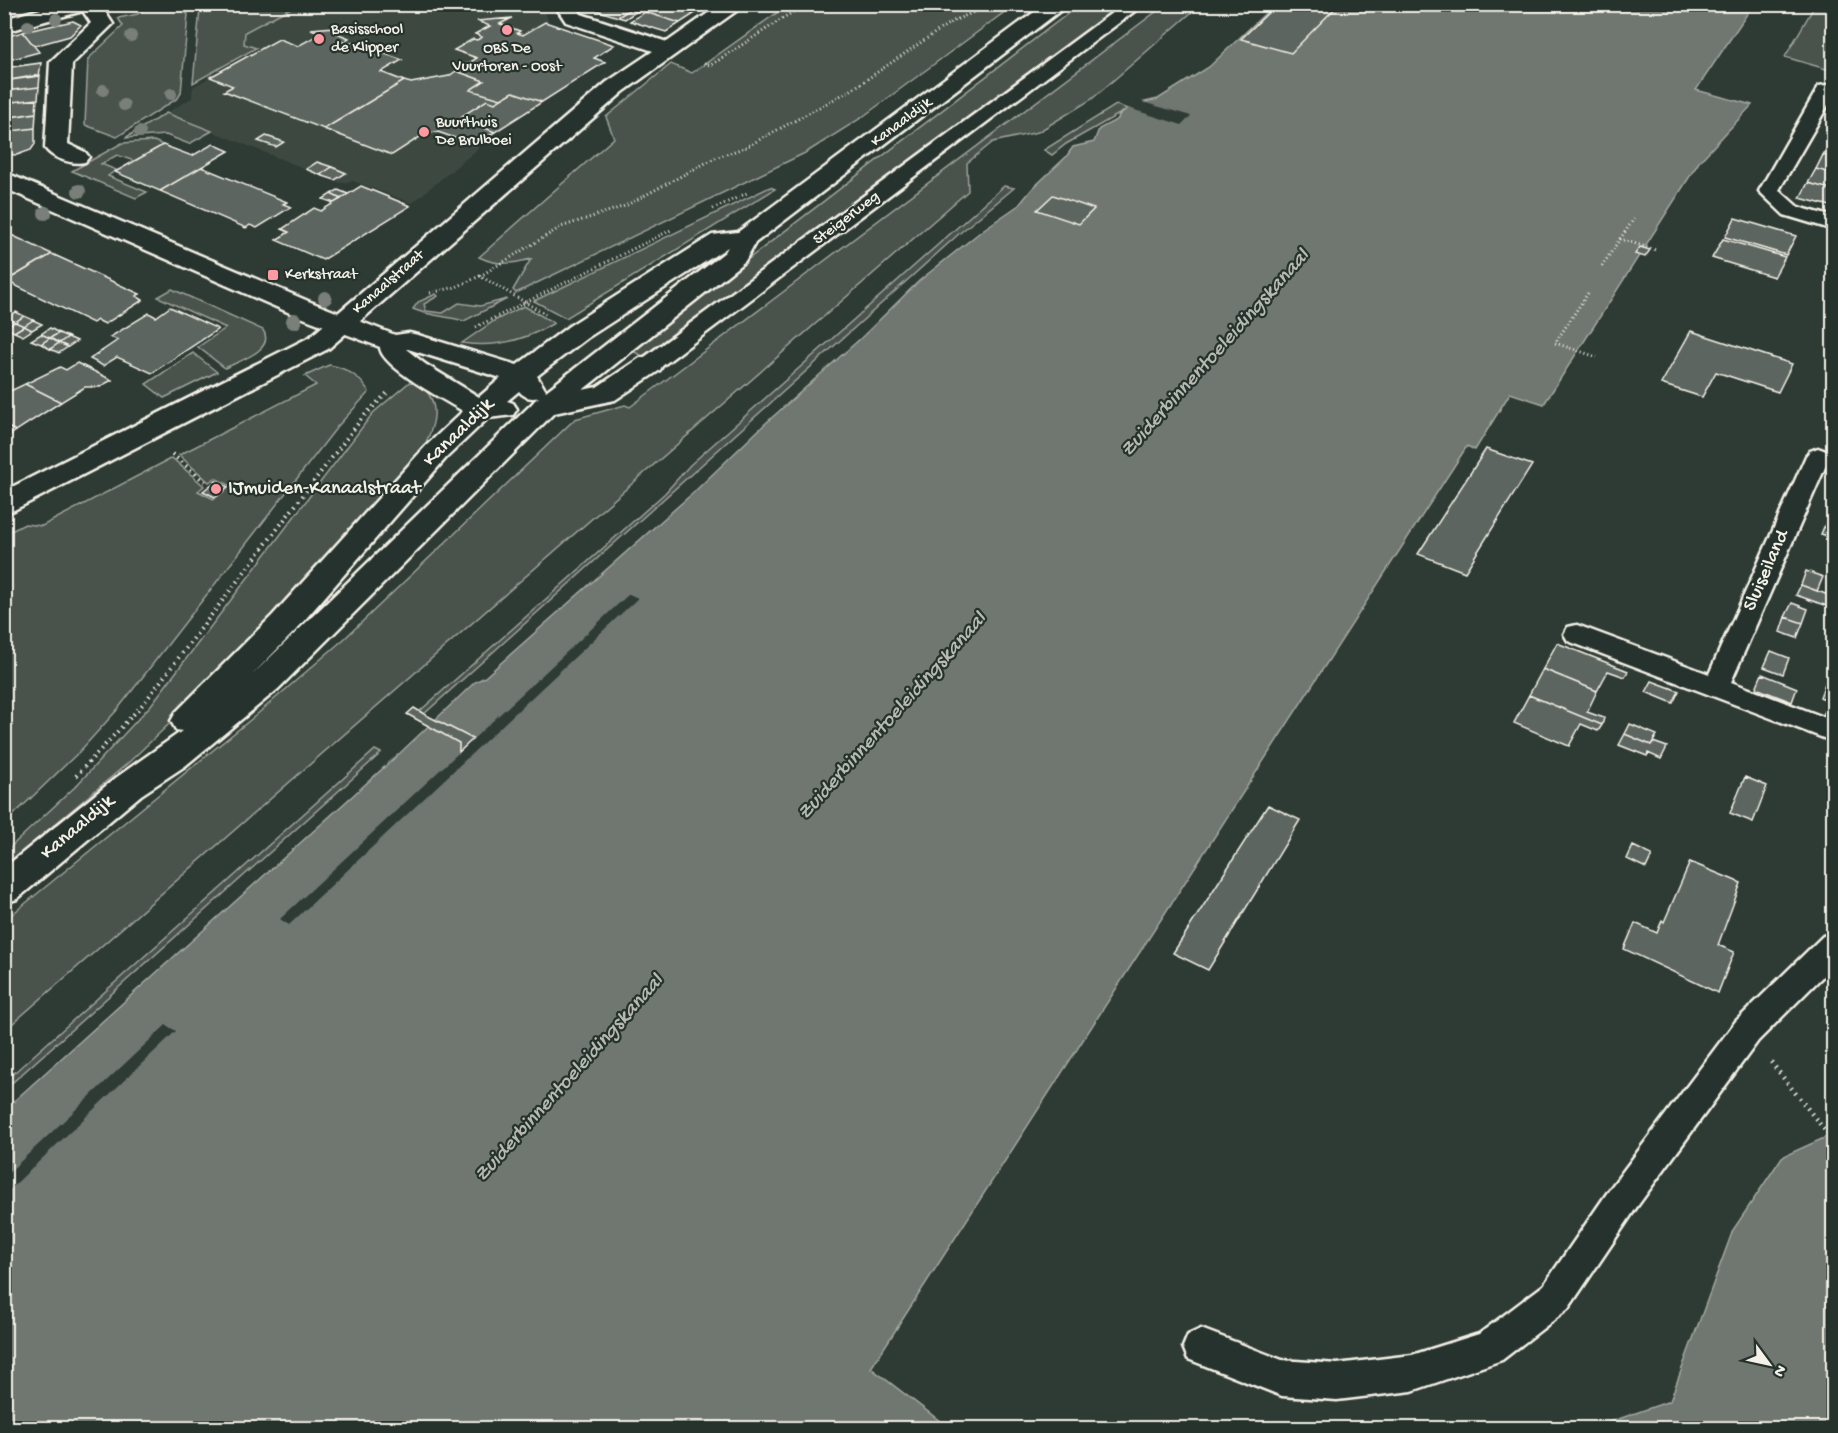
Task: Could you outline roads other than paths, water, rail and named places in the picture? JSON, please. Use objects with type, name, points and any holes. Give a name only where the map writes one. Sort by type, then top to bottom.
[{"type":"street","points":[[4,26],[87,4],[102,24],[61,63],[56,144],[57,148],[77,157]]},
{"type":"street","points":[[564,4],[573,18],[670,50]]},
{"type":"street","name":"Kanaalstraat","points":[[4,502],[320,343],[615,87],[736,4]]},
{"type":"street","name":"Kanaaldijk","points":[[4,889],[152,769],[173,757],[267,681],[545,406],[736,256],[744,239],[1059,4]]},
{"type":"street","points":[[4,179],[299,307],[393,343],[409,341],[521,375],[545,406]]},
{"type":"street","name":"Kanaaldijk","points":[[152,769],[157,750],[284,623],[436,452],[481,410],[521,375],[578,332],[721,240],[744,239]]},
{"type":"street","points":[[393,343],[393,352],[415,370],[481,410],[545,406]]},
{"type":"street","name":"Steigerweg","points":[[545,406],[605,394],[650,364]]},
{"type":"lane","name":"Steigerweg","points":[[650,364],[1136,4]]},
{"type":"lane","points":[[1833,89],[1825,90],[1769,191],[1791,211],[1833,224]]},
{"type":"lane","name":"Sluiseiland","points":[[1716,687],[1818,456]]},
{"type":"lane","points":[[1577,634],[1833,732]]},
{"type":"lane","points":[[1201,1347],[1282,1378],[1337,1382],[1412,1373],[1489,1348],[1556,1297],[1624,1197],[1747,1031],[1833,945]]},
{"type":"water","name":"Zuiderbinnentoeleidingskanaal","points":[[1274,5],[1753,5],[1696,90],[1752,105],[1699,162],[1544,404],[1510,393],[1475,450],[1467,446],[871,1368],[949,1428],[5,1428],[4,1110],[400,753],[475,682],[485,677],[693,493],[767,422],[861,338],[919,281],[984,229],[1019,205],[1073,147],[1094,142],[1099,129],[1118,119],[1119,115],[1132,105],[1158,99],[1209,67]]},
{"type":"water","points":[[1833,1134],[1833,1428],[1593,1428],[1670,1401],[1733,1230],[1782,1157]]},
{"type":"place","name":"OBS De Vuurtoren - Oost","points":[[507,30]]},
{"type":"place","name":"Basisschool de Klipper","points":[[319,39]]},
{"type":"place","name":"Buurthuis De Brulboei","points":[[424,132]]},
{"type":"place","name":"Kerkstraat","points":[[273,275]]},
{"type":"place","name":"IJmuiden-Kanaalstraat","points":[[216,489]]}]
